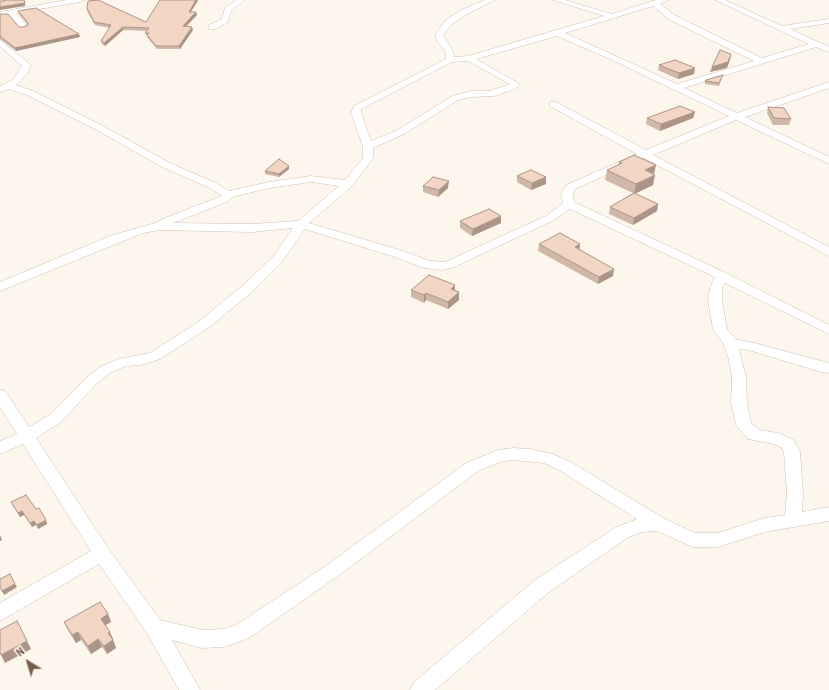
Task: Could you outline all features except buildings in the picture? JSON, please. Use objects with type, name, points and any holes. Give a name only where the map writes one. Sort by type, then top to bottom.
[{"type":"street","points":[[4,13],[80,0]]},
{"type":"street","points":[[212,27],[225,20],[228,10],[240,0]]},
{"type":"street","points":[[450,60],[449,51],[441,41],[439,35],[449,22],[491,0]]},
{"type":"street","points":[[557,0],[614,17]]},
{"type":"street","points":[[0,448],[27,436],[56,418],[90,382],[105,370],[123,362],[142,360],[155,356],[203,325],[246,290],[277,260],[301,224],[348,184],[368,158],[368,146],[356,113],[356,108],[450,60],[470,58],[614,17],[664,0]]},
{"type":"street","points":[[719,0],[829,50]]},
{"type":"street","points":[[654,4],[679,21],[763,62]]},
{"type":"street","points":[[4,13],[13,14],[24,26]]},
{"type":"street","points":[[781,28],[829,21]]},
{"type":"street","points":[[558,33],[735,117],[828,159]]},
{"type":"street","points":[[0,42],[27,65],[21,77],[5,88]]},
{"type":"street","points":[[674,88],[818,44]]},
{"type":"street","points":[[368,146],[401,132],[455,98],[470,94],[491,94],[512,87],[516,84],[470,58]]},
{"type":"street","points":[[829,85],[735,117],[645,154],[570,187],[567,194],[570,204],[722,276],[829,330]]},
{"type":"street","points":[[5,88],[30,93],[100,128],[166,165],[212,185],[227,195],[269,185],[311,179],[348,184]]},
{"type":"street","points":[[553,104],[654,160],[829,252]]},
{"type":"street","points":[[159,226],[169,220],[225,199],[228,197],[227,195]]},
{"type":"street","points":[[0,287],[121,237],[140,230],[159,226],[252,228],[301,224],[399,254],[428,265],[442,266],[448,265],[550,218],[570,204]]},
{"type":"street","points":[[722,276],[716,288],[715,301],[720,329],[730,343],[736,360],[739,378],[739,403],[746,429],[760,436],[778,439],[788,444],[792,452],[795,494],[793,519]]},
{"type":"street","points":[[730,343],[754,347],[829,368]]},
{"type":"street","points":[[0,395],[102,554],[154,627],[185,689]]},
{"type":"street","points":[[154,627],[202,639],[224,638],[242,632],[336,568],[472,467],[498,456],[519,454],[547,458],[565,466],[624,501],[658,524],[693,540],[707,541],[730,538],[765,525],[829,514]]},
{"type":"street","points":[[420,690],[542,586],[621,533],[639,525],[658,524]]},
{"type":"street","points":[[0,613],[102,554]]}]
